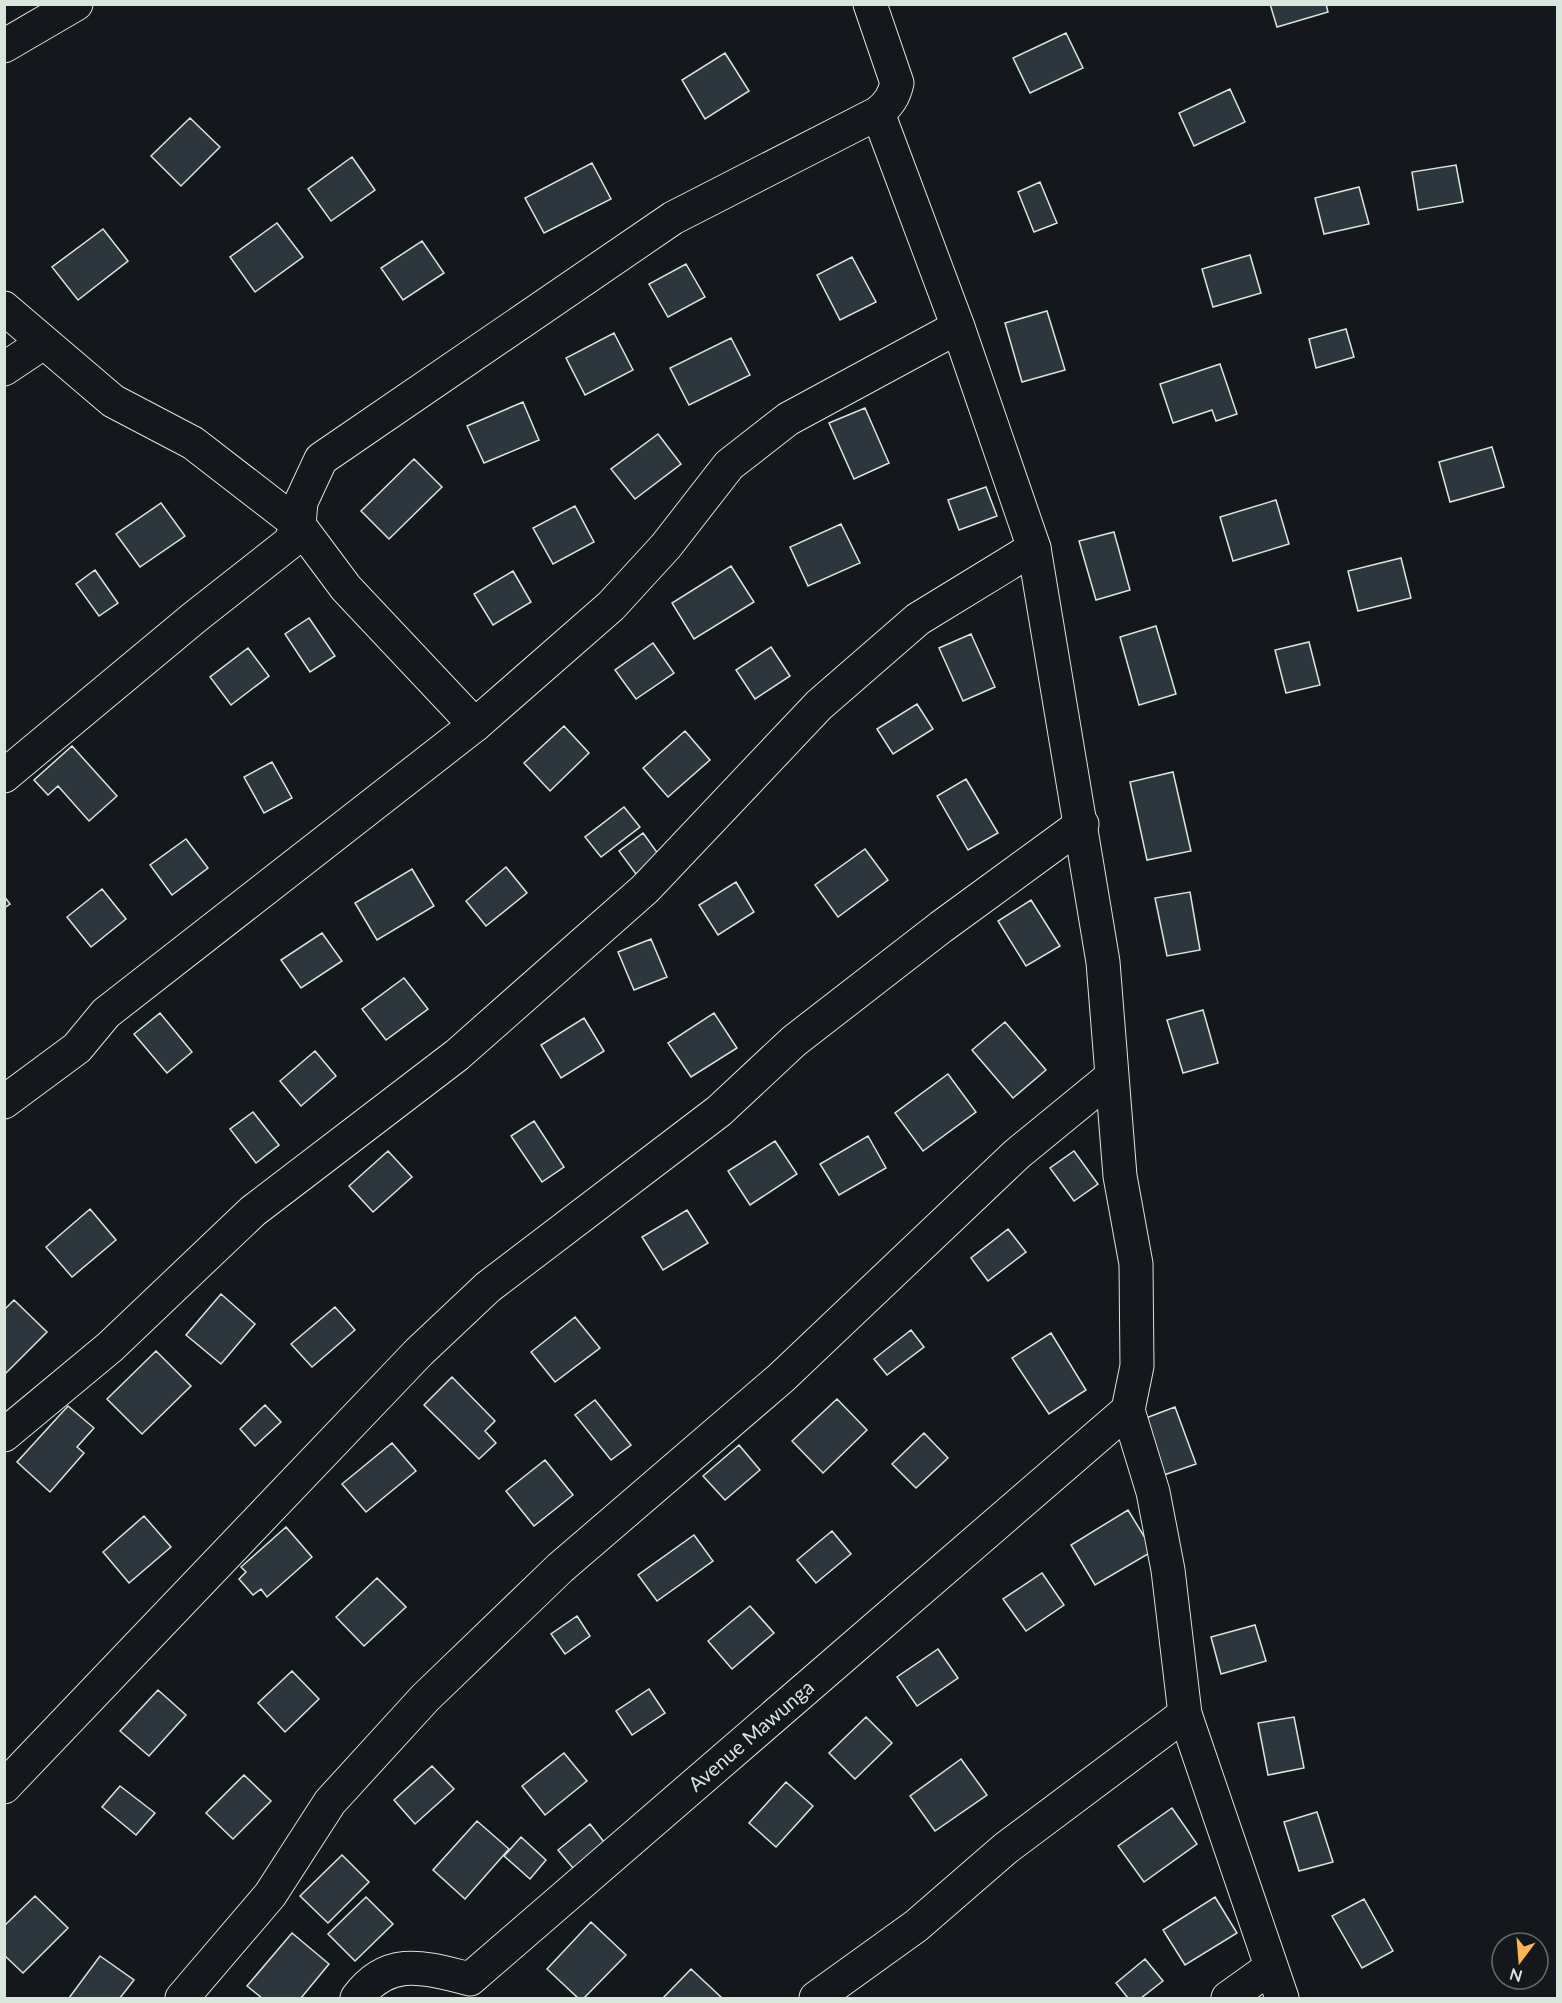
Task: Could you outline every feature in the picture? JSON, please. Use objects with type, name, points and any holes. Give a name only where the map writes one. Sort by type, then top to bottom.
[{"type":"street","points":[[4,46],[76,4]]},
{"type":"street","points":[[4,776],[195,616],[289,543],[299,525],[301,502],[321,459],[673,218],[878,113],[894,95],[897,83],[870,4]]},
{"type":"street","points":[[878,113],[958,327],[1034,548],[1082,824],[1103,962],[1119,1176],[1136,1264],[1137,1366],[1128,1410],[1154,1492],[1168,1570],[1185,1714],[1282,1998]]},
{"type":"street","points":[[4,308],[113,401],[194,443],[299,525],[346,588],[475,724]]},
{"type":"street","points":[[4,1102],[77,1048],[106,1013],[475,724],[611,606],[666,546],[729,465],[788,419],[958,327]]},
{"type":"street","points":[[4,369],[43,343]]},
{"type":"street","points":[[4,1435],[111,1347],[253,1211],[457,1055],[645,889],[819,705],[910,626],[1034,548]]},
{"type":"street","points":[[4,1787],[419,1352],[489,1287],[719,1111],[813,1026],[941,927],[1082,824]]},
{"type":"street","points":[[182,1998],[270,1895],[330,1802],[425,1698],[560,1568],[782,1378],[1017,1154],[1111,1077]]},
{"type":"street","name":"Avenue Mawunga","points":[[357,1998],[380,1975],[403,1968],[428,1968],[477,1989],[1128,1410]]},
{"type":"street","points":[[816,1998],[916,1926],[1006,1848],[1185,1714]]},
{"type":"street","points":[[1228,1998],[1270,1968]]},
{"type":"building","points":[[1270,4],[1326,4],[1328,12],[1277,27]]},
{"type":"building","points":[[1066,33],[1083,68],[1030,93],[1013,58]]},
{"type":"building","points":[[725,53],[749,91],[705,119],[682,80]]},
{"type":"building","points":[[1230,89],[1245,122],[1194,146],[1179,113]]},
{"type":"building","points":[[190,118],[220,147],[181,186],[151,156]]},
{"type":"building","points":[[352,157],[375,190],[331,221],[308,189]]},
{"type":"building","points":[[592,163],[611,199],[544,233],[525,198]]},
{"type":"building","points":[[1456,165],[1463,202],[1418,210],[1412,172]]},
{"type":"building","points":[[1040,182],[1057,223],[1034,232],[1018,192]]},
{"type":"building","points":[[1359,187],[1369,224],[1324,234],[1315,198]]},
{"type":"building","points":[[277,223],[303,257],[255,292],[230,257]]},
{"type":"building","points":[[103,229],[128,261],[78,300],[52,267]]},
{"type":"building","points":[[422,241],[444,273],[403,300],[381,268]]},
{"type":"building","points":[[1250,255],[1261,293],[1213,307],[1202,269]]},
{"type":"building","points":[[852,257],[876,302],[840,320],[817,275]]},
{"type":"building","points":[[686,264],[705,297],[668,317],[649,284]]},
{"type":"building","points":[[1047,311],[1065,370],[1022,382],[1005,323]]},
{"type":"building","points":[[1346,329],[1354,357],[1316,368],[1309,339]]},
{"type":"building","points":[[614,333],[633,370],[585,395],[566,358]]},
{"type":"building","points":[[731,338],[750,375],[689,405],[670,368]]},
{"type":"building","points":[[1220,364],[1237,414],[1216,421],[1212,410],[1173,423],[1160,384]]},
{"type":"building","points":[[523,402],[539,440],[484,463],[467,426]]},
{"type":"building","points":[[865,408],[889,463],[854,479],[829,423]]},
{"type":"building","points":[[658,434],[681,464],[635,499],[611,469]]},
{"type":"building","points":[[1492,447],[1504,487],[1450,502],[1439,462]]},
{"type":"building","points":[[414,459],[442,487],[389,539],[361,511]]},
{"type":"building","points":[[986,487],[997,516],[959,530],[948,500]]},
{"type":"building","points":[[1276,500],[1289,544],[1233,561],[1220,517]]},
{"type":"building","points":[[161,503],[185,536],[140,567],[116,534]]},
{"type":"building","points":[[575,506],[594,542],[553,564],[533,528]]},
{"type":"building","points":[[841,524],[860,563],[808,586],[790,547]]},
{"type":"building","points":[[1114,532],[1130,590],[1096,600],[1079,541]]},
{"type":"building","points":[[1401,558],[1411,598],[1358,611],[1348,571]]},
{"type":"building","points":[[731,566],[754,602],[694,639],[672,603]]},
{"type":"building","points":[[95,570],[118,603],[99,616],[76,584]]},
{"type":"building","points":[[513,571],[531,602],[493,625],[474,594]]},
{"type":"building","points":[[309,618],[335,656],[310,672],[285,634]]},
{"type":"building","points":[[1156,626],[1176,694],[1139,705],[1120,637]]},
{"type":"building","points":[[971,634],[995,687],[963,701],[939,648]]},
{"type":"building","points":[[1309,642],[1320,685],[1286,693],[1275,650]]},
{"type":"building","points":[[653,643],[674,673],[636,699],[615,670]]},
{"type":"building","points":[[771,647],[790,676],[755,699],[736,670]]},
{"type":"building","points":[[248,648],[269,676],[231,705],[210,677]]},
{"type":"building","points":[[917,704],[933,729],[893,754],[877,729]]},
{"type":"building","points":[[564,726],[589,753],[550,791],[524,763]]},
{"type":"building","points":[[685,731],[710,760],[668,797],[643,768]]},
{"type":"building","points":[[72,746],[117,796],[89,821],[58,786],[48,795],[34,780]]},
{"type":"building","points":[[272,762],[292,798],[264,813],[244,777]]},
{"type":"building","points":[[1173,772],[1191,851],[1147,860],[1130,782]]},
{"type":"building","points":[[966,779],[998,833],[968,850],[937,796]]},
{"type":"building","points":[[624,807],[640,827],[601,857],[585,837]]},
{"type":"building","points":[[643,833],[659,855],[636,874],[619,851]]},
{"type":"building","points":[[186,839],[208,868],[172,895],[150,865]]},
{"type":"building","points":[[865,849],[888,880],[838,917],[815,885]]},
{"type":"building","points":[[506,867],[527,893],[486,926],[466,901]]},
{"type":"building","points":[[412,869],[434,906],[377,940],[355,903]]},
{"type":"building","points":[[736,882],[754,912],[718,935],[699,905]]},
{"type":"building","points":[[102,889],[126,919],[91,947],[67,917]]},
{"type":"building","points":[[1190,892],[1200,950],[1167,956],[1155,898]]},
{"type":"building","points":[[4,896],[10,904],[4,908]]},
{"type":"building","points":[[1031,900],[1060,946],[1026,966],[998,921]]},
{"type":"building","points":[[322,933],[342,961],[301,988],[281,960]]},
{"type":"building","points":[[651,939],[667,977],[634,990],[618,952]]},
{"type":"building","points":[[404,978],[428,1009],[386,1040],[362,1009]]},
{"type":"building","points":[[1203,1010],[1218,1063],[1183,1073],[1167,1020]]},
{"type":"building","points":[[160,1013],[192,1052],[167,1073],[134,1034]]},
{"type":"building","points":[[714,1013],[737,1048],[691,1077],[668,1043]]},
{"type":"building","points":[[584,1018],[604,1051],[561,1078],[541,1045]]},
{"type":"building","points":[[1005,1022],[1046,1070],[1013,1098],[972,1050]]},
{"type":"building","points":[[315,1051],[336,1076],[301,1106],[280,1081]]},
{"type":"building","points":[[948,1074],[976,1112],[923,1151],[895,1113]]},
{"type":"building","points":[[253,1112],[279,1145],[256,1163],[230,1129]]},
{"type":"building","points":[[534,1121],[564,1167],[542,1182],[511,1136]]},
{"type":"building","points":[[868,1136],[886,1168],[839,1195],[820,1164]]},
{"type":"building","points":[[775,1141],[797,1174],[750,1205],[728,1171]]},
{"type":"building","points":[[388,1151],[412,1177],[373,1212],[349,1186]]},
{"type":"building","points":[[1074,1151],[1098,1184],[1074,1201],[1050,1168]]},
{"type":"building","points":[[90,1209],[116,1240],[72,1277],[46,1247]]},
{"type":"building","points":[[687,1210],[708,1243],[663,1270],[642,1237]]},
{"type":"building","points":[[1008,1229],[1026,1252],[988,1281],[971,1258]]},
{"type":"building","points":[[221,1294],[255,1324],[221,1364],[186,1335]]},
{"type":"building","points":[[14,1300],[47,1332],[4,1375],[4,1310]]},
{"type":"building","points":[[335,1307],[355,1330],[312,1367],[291,1344]]},
{"type":"building","points":[[575,1317],[600,1348],[555,1382],[531,1352]]},
{"type":"building","points":[[911,1330],[924,1347],[887,1375],[874,1359]]},
{"type":"building","points":[[1051,1333],[1086,1390],[1049,1414],[1012,1358]]},
{"type":"building","points":[[156,1351],[191,1386],[142,1434],[107,1399]]},
{"type":"building","points":[[452,1377],[495,1421],[485,1431],[496,1443],[479,1459],[424,1405]]},
{"type":"building","points":[[837,1399],[867,1430],[823,1473],[792,1441]]},
{"type":"building","points":[[595,1400],[631,1445],[611,1460],[575,1415]]},
{"type":"building","points":[[265,1405],[281,1422],[255,1446],[240,1429]]},
{"type":"building","points":[[68,1406],[94,1428],[77,1447],[84,1453],[50,1492],[17,1462]]},
{"type":"building","points":[[1175,1407],[1196,1464],[1158,1477],[1138,1421]]},
{"type":"building","points":[[924,1433],[948,1458],[916,1488],[892,1464]]},
{"type":"building","points":[[392,1443],[416,1471],[366,1512],[342,1484]]},
{"type":"building","points":[[739,1445],[760,1470],[725,1500],[703,1476]]},
{"type":"building","points":[[545,1460],[573,1495],[534,1526],[506,1491]]},
{"type":"building","points":[[1128,1510],[1153,1551],[1095,1585],[1071,1545]]},
{"type":"building","points":[[144,1516],[171,1547],[129,1583],[103,1552]]},
{"type":"building","points":[[286,1527],[312,1557],[267,1597],[261,1589],[253,1595],[239,1579],[246,1572],[241,1567]]},
{"type":"building","points":[[832,1531],[851,1554],[816,1583],[797,1560]]},
{"type":"building","points":[[694,1535],[713,1561],[657,1601],[638,1575]]},
{"type":"building","points":[[1042,1573],[1064,1605],[1026,1631],[1003,1599]]},
{"type":"building","points":[[377,1578],[406,1607],[364,1646],[336,1617]]},
{"type":"building","points":[[750,1606],[774,1633],[732,1669],[708,1641]]},
{"type":"building","points":[[577,1616],[590,1636],[565,1654],[551,1634]]},
{"type":"building","points":[[1255,1625],[1266,1661],[1221,1674],[1211,1637]]},
{"type":"building","points":[[938,1649],[958,1678],[917,1706],[897,1677]]},
{"type":"building","points":[[292,1671],[319,1699],[285,1732],[258,1703]]},
{"type":"building","points":[[649,1689],[665,1713],[632,1735],[616,1711]]},
{"type":"building","points":[[158,1690],[186,1715],[149,1756],[120,1731]]},
{"type":"building","points":[[866,1717],[892,1743],[855,1779],[829,1753]]},
{"type":"building","points":[[1294,1717],[1304,1768],[1268,1775],[1258,1723]]},
{"type":"building","points":[[564,1753],[587,1781],[545,1815],[522,1786]]},
{"type":"building","points":[[961,1759],[987,1795],[935,1831],[910,1796]]},
{"type":"building","points":[[432,1766],[454,1789],[415,1824],[394,1800]]},
{"type":"building","points":[[244,1775],[271,1801],[233,1839],[206,1813]]},
{"type":"building","points":[[786,1782],[813,1806],[776,1847],[749,1823]]},
{"type":"building","points":[[120,1786],[155,1813],[136,1835],[102,1807]]},
{"type":"building","points":[[1172,1808],[1197,1844],[1144,1882],[1118,1846]]},
{"type":"building","points":[[1317,1812],[1333,1862],[1299,1871],[1284,1822]]},
{"type":"building","points":[[477,1821],[509,1849],[465,1899],[433,1870]]},
{"type":"building","points":[[590,1824],[604,1842],[573,1868],[558,1850]]},
{"type":"building","points":[[521,1837],[546,1860],[530,1879],[504,1856]]},
{"type":"building","points":[[342,1855],[369,1882],[328,1923],[300,1896]]},
{"type":"building","points":[[35,1896],[68,1928],[23,1973],[4,1955],[4,1926]]},
{"type":"building","points":[[366,1897],[393,1924],[355,1961],[328,1934]]},
{"type":"building","points":[[1215,1897],[1237,1933],[1185,1965],[1163,1930]]},
{"type":"building","points":[[1364,1899],[1393,1951],[1362,1968],[1332,1916]]},
{"type":"building","points":[[591,1922],[626,1955],[584,1998],[578,1998],[547,1969]]},
{"type":"building","points":[[292,1933],[329,1964],[301,1998],[262,1998],[247,1986]]},
{"type":"building","points":[[100,1956],[134,1980],[120,1998],[69,1998]]},
{"type":"building","points":[[1145,1959],[1163,1981],[1141,1998],[1128,1998],[1116,1983]]},
{"type":"building","points":[[691,1969],[722,1998],[663,1998]]}]
